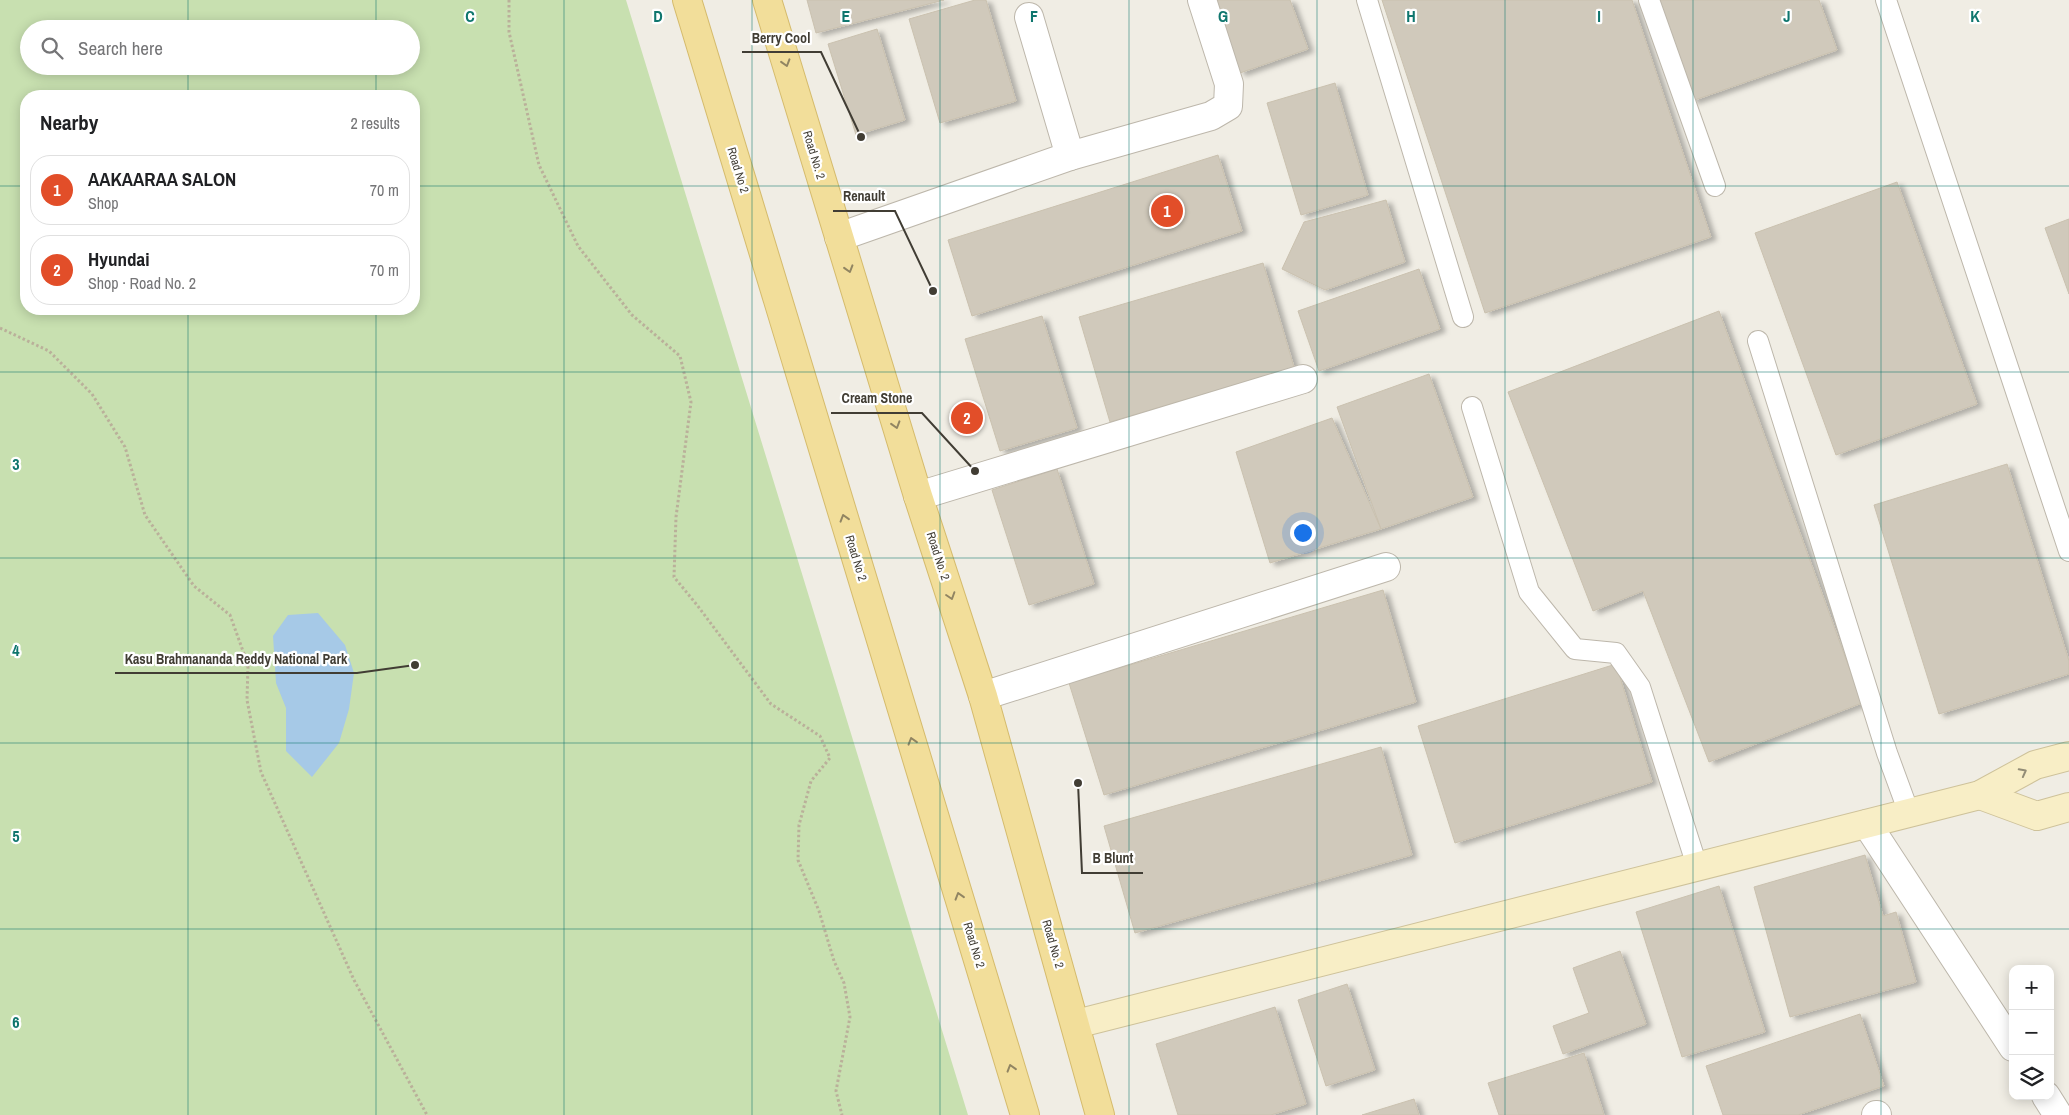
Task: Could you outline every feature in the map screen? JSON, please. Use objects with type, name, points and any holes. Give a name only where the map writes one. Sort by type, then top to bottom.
[{"type":"main road","name":"Road No 2","points":[[687,0],[1025,1115]]},
{"type":"main road","name":"Road No. 2","points":[[767,0],[918,496],[983,696],[1100,1115]]},
{"type":"main road","points":[[1076,1024],[1980,795],[2036,765],[2069,756]]},
{"type":"main road","points":[[1980,795],[2037,816],[2069,807]]},
{"type":"street","points":[[839,237],[1070,156],[1211,116],[1228,106],[1229,84],[1202,0]]},
{"type":"street","points":[[1029,16],[1070,156]]},
{"type":"street","points":[[918,496],[1303,379]]},
{"type":"street","points":[[983,696],[1386,567]]},
{"type":"street","points":[[1867,824],[2009,1041]]},
{"type":"street","points":[[2049,1100],[2058,1115]]},
{"type":"lane","points":[[1367,0],[1463,317]]},
{"type":"lane","points":[[1649,0],[1715,186]]},
{"type":"lane","points":[[1886,0],[2069,551]]},
{"type":"lane","points":[[1758,341],[1884,744],[1909,813]]},
{"type":"lane","points":[[1472,406],[1529,592],[1575,649],[1616,653],[1640,688],[1697,866]]},
{"type":"path","points":[[509,0],[509,32],[539,165],[578,246],[632,315],[680,356],[691,402],[676,517],[674,577],[771,704],[820,736],[830,758],[811,781],[799,825],[798,860],[819,911],[834,961],[844,984],[850,1018],[836,1091],[842,1115]]},
{"type":"path","points":[[0,328],[49,351],[92,394],[125,447],[145,515],[194,586],[230,615],[248,665],[247,700],[261,772],[354,980],[427,1115]]},
{"type":"green space","points":[[0,0],[626,0],[968,1115],[0,1115]]},
{"type":"water","points":[[318,613],[345,645],[354,673],[349,709],[339,743],[312,777],[286,751],[286,708],[276,683],[273,636],[288,615]]},
{"type":"building","points":[[807,0],[944,0],[816,33]]},
{"type":"building","points":[[975,0],[986,0],[1016,101],[940,123],[909,19]]},
{"type":"building","points":[[1213,0],[1290,0],[1308,49],[1240,73]]},
{"type":"building","points":[[1382,0],[1632,0],[1711,237],[1485,313]]},
{"type":"building","points":[[1656,0],[1819,0],[1837,50],[1692,101]]},
{"type":"building","points":[[877,29],[905,120],[856,135],[828,44]]},
{"type":"building","points":[[1335,83],[1368,195],[1301,215],[1267,103]]},
{"type":"building","points":[[1218,155],[1242,231],[972,316],[948,240]]},
{"type":"building","points":[[1897,182],[1977,404],[1836,455],[1755,233]]},
{"type":"building","points":[[1386,200],[1405,262],[1325,290],[1282,269],[1304,222]]},
{"type":"building","points":[[2069,219],[2069,294],[2045,228]]},
{"type":"building","points":[[1263,263],[1294,367],[1110,422],[1079,317]]},
{"type":"building","points":[[1419,269],[1440,329],[1319,371],[1298,311]]},
{"type":"building","points":[[1719,311],[1862,703],[1709,762],[1643,591],[1593,611],[1508,392]]},
{"type":"building","points":[[1042,316],[1077,428],[1000,451],[965,339]]},
{"type":"building","points":[[1429,374],[1473,497],[1381,529],[1337,407]]},
{"type":"building","points":[[1332,418],[1381,529],[1270,563],[1236,452]]},
{"type":"building","points":[[2007,464],[2069,661],[2069,674],[1939,714],[1874,505]]},
{"type":"building","points":[[1057,469],[1094,584],[1029,605],[992,490]]},
{"type":"building","points":[[1383,590],[1416,702],[1104,795],[1069,683]]},
{"type":"building","points":[[1616,664],[1652,782],[1455,843],[1418,726]]},
{"type":"building","points":[[1381,747],[1412,855],[1135,933],[1104,826]]},
{"type":"building","points":[[1865,855],[1883,916],[1896,912],[1916,982],[1790,1017],[1754,887]]},
{"type":"building","points":[[1719,886],[1765,1032],[1682,1057],[1636,912]]},
{"type":"building","points":[[1620,951],[1646,1024],[1563,1054],[1553,1026],[1589,1013],[1573,968]]},
{"type":"building","points":[[1347,984],[1375,1070],[1326,1086],[1298,1000]]},
{"type":"building","points":[[1275,1007],[1306,1104],[1271,1115],[1178,1115],[1156,1044]]},
{"type":"building","points":[[1860,1014],[1884,1086],[1798,1115],[1723,1115],[1706,1066]]},
{"type":"building","points":[[1584,1053],[1604,1115],[1499,1115],[1488,1083]]},
{"type":"building","points":[[1414,1099],[1419,1115],[1362,1115]]},
{"type":"place","name":"Berry Cool","points":[[861,137]]},
{"type":"place","name":"AAKAARAA SALON","points":[[1167,211]]},
{"type":"place","name":"Renault","points":[[933,291]]},
{"type":"place","name":"Hyundai","points":[[967,418]]},
{"type":"place","name":"Cream Stone","points":[[975,471]]},
{"type":"place","name":"Kasu Brahmananda Reddy National Park","points":[[415,665]]},
{"type":"place","name":"B Blunt","points":[[1078,783]]}]
